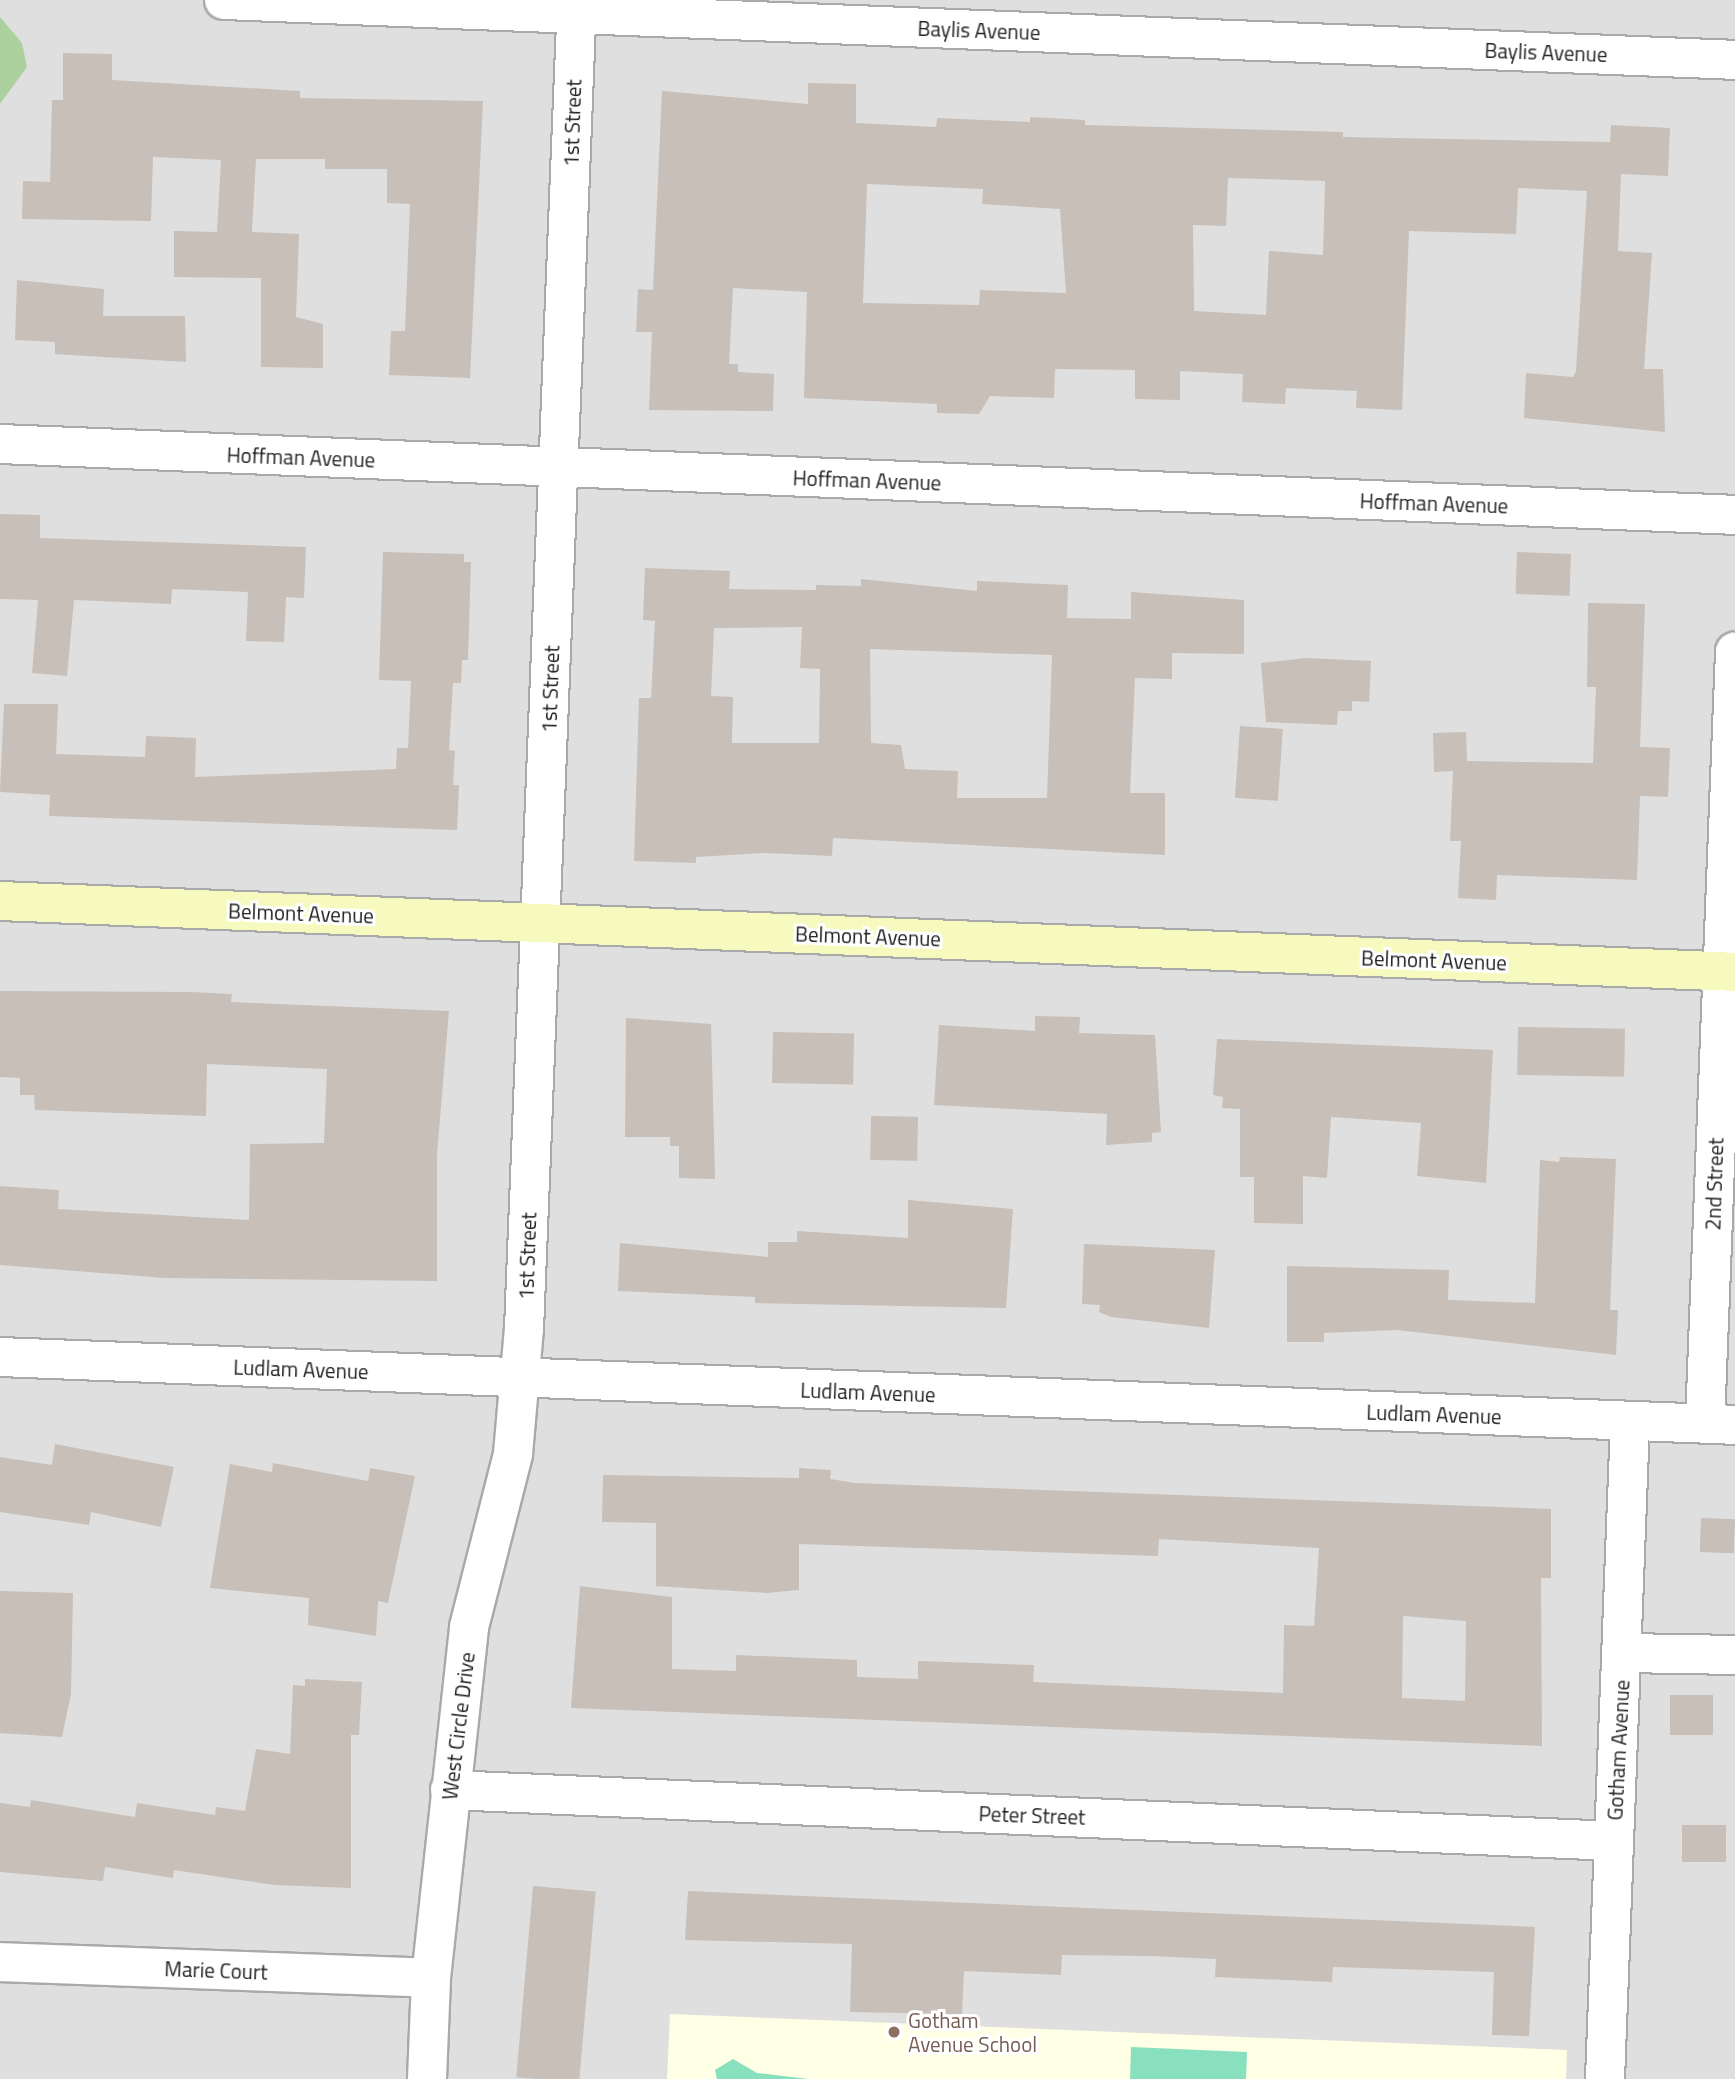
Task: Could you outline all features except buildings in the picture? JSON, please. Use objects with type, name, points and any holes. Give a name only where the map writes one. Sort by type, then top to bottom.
[{"type":"street","name":"Baylis Avenue","points":[[224,0],[577,7],[1735,60]]},
{"type":"street","name":"1st Street","points":[[516,1378],[524,1329],[577,7]]},
{"type":"street","name":"Hoffman Avenue","points":[[0,444],[1735,515]]},
{"type":"street","name":"2nd Street","points":[[1720,1423],[1735,652]]},
{"type":"street","name":"Belmont Avenue","points":[[0,901],[1729,972]]},
{"type":"street","name":"Ludlam Avenue","points":[[0,1357],[1630,1422],[1720,1423]]},
{"type":"street","name":"West Circle Drive","points":[[427,2079],[432,1979],[469,1627],[513,1454],[516,1378]]},
{"type":"street","name":"Gotham Avenue","points":[[1605,2079],[1630,1422]]},
{"type":"street","points":[[1623,1653],[1735,1656]]},
{"type":"street","name":"Peter Street","points":[[450,1790],[1614,1841]]},
{"type":"street","name":"Marie Court","points":[[0,1962],[432,1979]]},
{"type":"shaded area","points":[[0,0],[1735,0],[1735,2079],[0,2079]]},
{"type":"shaded area","name":"Gotham Avenue School","points":[[670,2014],[1567,2050],[1566,2079],[667,2079]]},
{"type":"green space","points":[[0,17],[22,43],[27,67],[0,104]]},
{"type":"green space","points":[[1131,2047],[1247,2052],[1246,2079],[1130,2079]]},
{"type":"green space","points":[[733,2059],[757,2073],[809,2079],[717,2079],[715,2070]]},
{"type":"place","name":"Gotham Avenue School","points":[[894,2032]]}]
